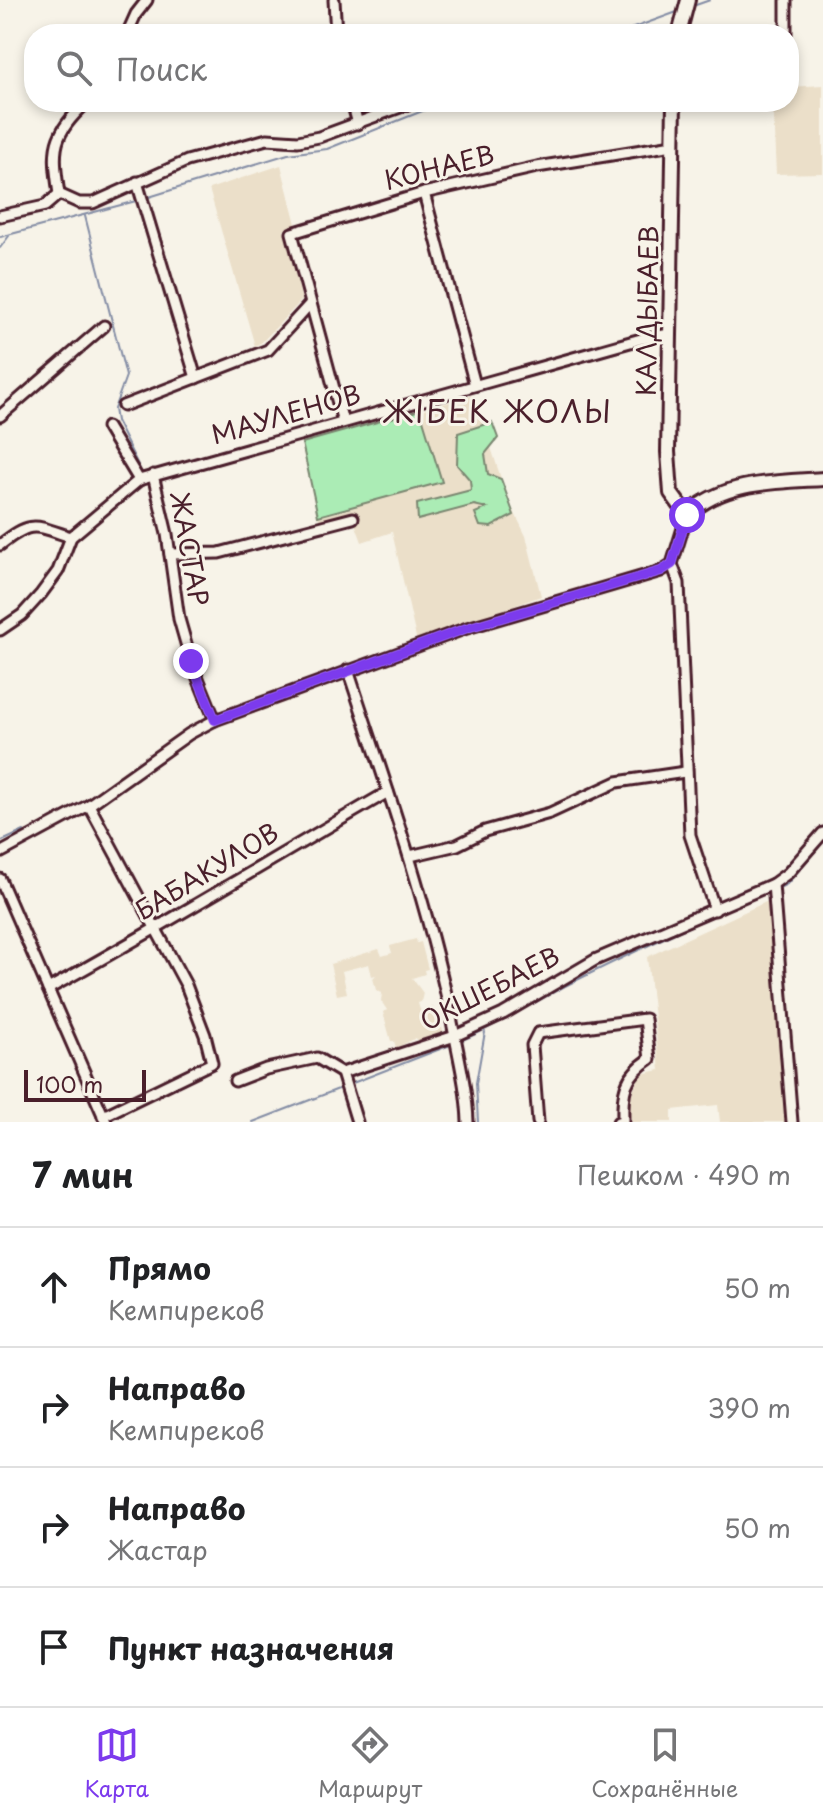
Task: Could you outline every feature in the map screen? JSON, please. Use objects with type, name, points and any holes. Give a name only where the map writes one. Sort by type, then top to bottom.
[{"type":"main road","points":[[682,24],[688,0]]},
{"type":"main road","name":"КАЛДЫБАЕВ","points":[[674,112],[669,484],[674,500],[687,515]]},
{"type":"main road","points":[[687,515],[698,504],[741,487],[823,479]]},
{"type":"street","points":[[132,24],[147,0]]},
{"type":"street","points":[[334,0],[335,24]]},
{"type":"street","points":[[786,0],[786,24]]},
{"type":"street","points":[[59,194],[54,161],[56,140],[76,112]]},
{"type":"street","points":[[355,112],[358,124]]},
{"type":"street","points":[[59,194],[79,203],[93,203],[187,161],[267,139],[298,141],[319,137],[389,112]]},
{"type":"street","name":"КОНАЕВ","points":[[343,422],[292,233],[424,193],[537,167],[673,145]]},
{"type":"street","points":[[137,182],[196,378]]},
{"type":"street","points":[[424,193],[475,385]]},
{"type":"street","points":[[0,216],[45,206],[59,194]]},
{"type":"street","points":[[123,406],[268,350],[310,304]]},
{"type":"street","points":[[0,416],[104,326]]},
{"type":"street","name":"МАУЛЕНОВ","points":[[71,537],[139,480],[153,475],[641,339],[670,334]]},
{"type":"street","points":[[107,427],[139,480]]},
{"type":"street","name":"ЖАСТАР","points":[[153,475],[183,633],[215,720]]},
{"type":"street","points":[[687,515],[672,564],[679,583],[685,772],[690,835],[715,910]]},
{"type":"street","points":[[170,554],[219,553],[353,518]]},
{"type":"street","points":[[0,545],[21,529],[39,527],[71,537],[58,571],[41,594],[22,615],[0,630]]},
{"type":"street","points":[[0,853],[89,805],[189,734],[215,720],[467,628],[661,571],[672,564]]},
{"type":"street","points":[[348,670],[410,856],[447,994],[467,1092],[468,1122]]},
{"type":"street","points":[[410,856],[457,845],[485,831],[550,813],[617,782],[685,772]]},
{"type":"street","name":"БАБАКУЛОВ","points":[[48,989],[155,930],[388,792]]},
{"type":"street","points":[[0,879],[104,1119],[212,1063],[186,985],[89,805]]},
{"type":"street","name":"ОКШЕБАЕВ","points":[[342,1073],[455,1036],[503,1014],[595,960],[773,884],[788,873],[823,833]]},
{"type":"street","points":[[773,884],[792,1122]]},
{"type":"street","points":[[538,1122],[532,1045],[538,1033],[645,1019],[650,1059],[636,1068],[622,1095],[623,1121],[618,1122]]},
{"type":"street","points":[[235,1081],[266,1069],[317,1058],[342,1073],[357,1122]]},
{"type":"shaded area","points":[[823,85],[823,173],[776,174],[773,112],[799,112],[799,86]]},
{"type":"shaded area","points":[[281,165],[296,224],[284,230],[302,300],[255,346],[209,189]]},
{"type":"shaded area","points":[[474,395],[507,497],[526,536],[541,596],[417,642],[392,532],[362,542],[352,515],[320,524],[302,443]]},
{"type":"shaded area","points":[[770,900],[790,1122],[720,1122],[718,1105],[672,1110],[672,1122],[631,1122],[628,1100],[641,1074],[660,1070],[647,957]]},
{"type":"shaded area","points":[[416,939],[417,943],[421,942],[428,969],[424,970],[425,974],[412,978],[423,993],[418,1003],[420,1010],[433,1007],[436,1010],[444,1034],[420,1049],[416,1038],[396,1048],[383,1012],[387,1010],[381,1001],[382,993],[376,990],[373,978],[376,975],[372,976],[369,964],[342,971],[347,993],[337,995],[330,964],[379,949],[382,956],[392,953],[390,946]]},
{"type":"green space","points":[[420,410],[442,482],[318,516],[302,443]]},
{"type":"green space","points":[[492,422],[498,438],[485,454],[488,474],[501,479],[514,515],[491,527],[480,526],[475,513],[487,508],[474,505],[418,520],[417,504],[471,490],[470,480],[457,465],[458,433]]},
{"type":"waterway","points":[[693,6],[710,0]]},
{"type":"waterway","points":[[644,24],[677,12]]},
{"type":"waterway","points":[[149,197],[288,154],[327,149],[420,112]]},
{"type":"waterway","points":[[0,237],[136,201]]},
{"type":"waterway","points":[[85,216],[126,376],[114,409],[116,421],[140,469]]},
{"type":"waterway","points":[[0,248],[9,236]]},
{"type":"waterway","points":[[0,842],[24,831]]},
{"type":"waterway","points":[[777,889],[787,884],[823,842]]},
{"type":"waterway","points":[[460,1041],[619,959],[771,891]]},
{"type":"waterway","points":[[478,1122],[476,1083],[485,1032]]},
{"type":"waterway","points":[[350,1084],[453,1044]]},
{"type":"waterway","points":[[253,1122],[341,1088]]},
{"type":"district","name":"ЖІБЕК ЖОЛЫ","points":[[498,413]]},
{"type":"route","points":[[191,661],[215,720],[467,628],[661,571],[672,564],[687,515]]}]
